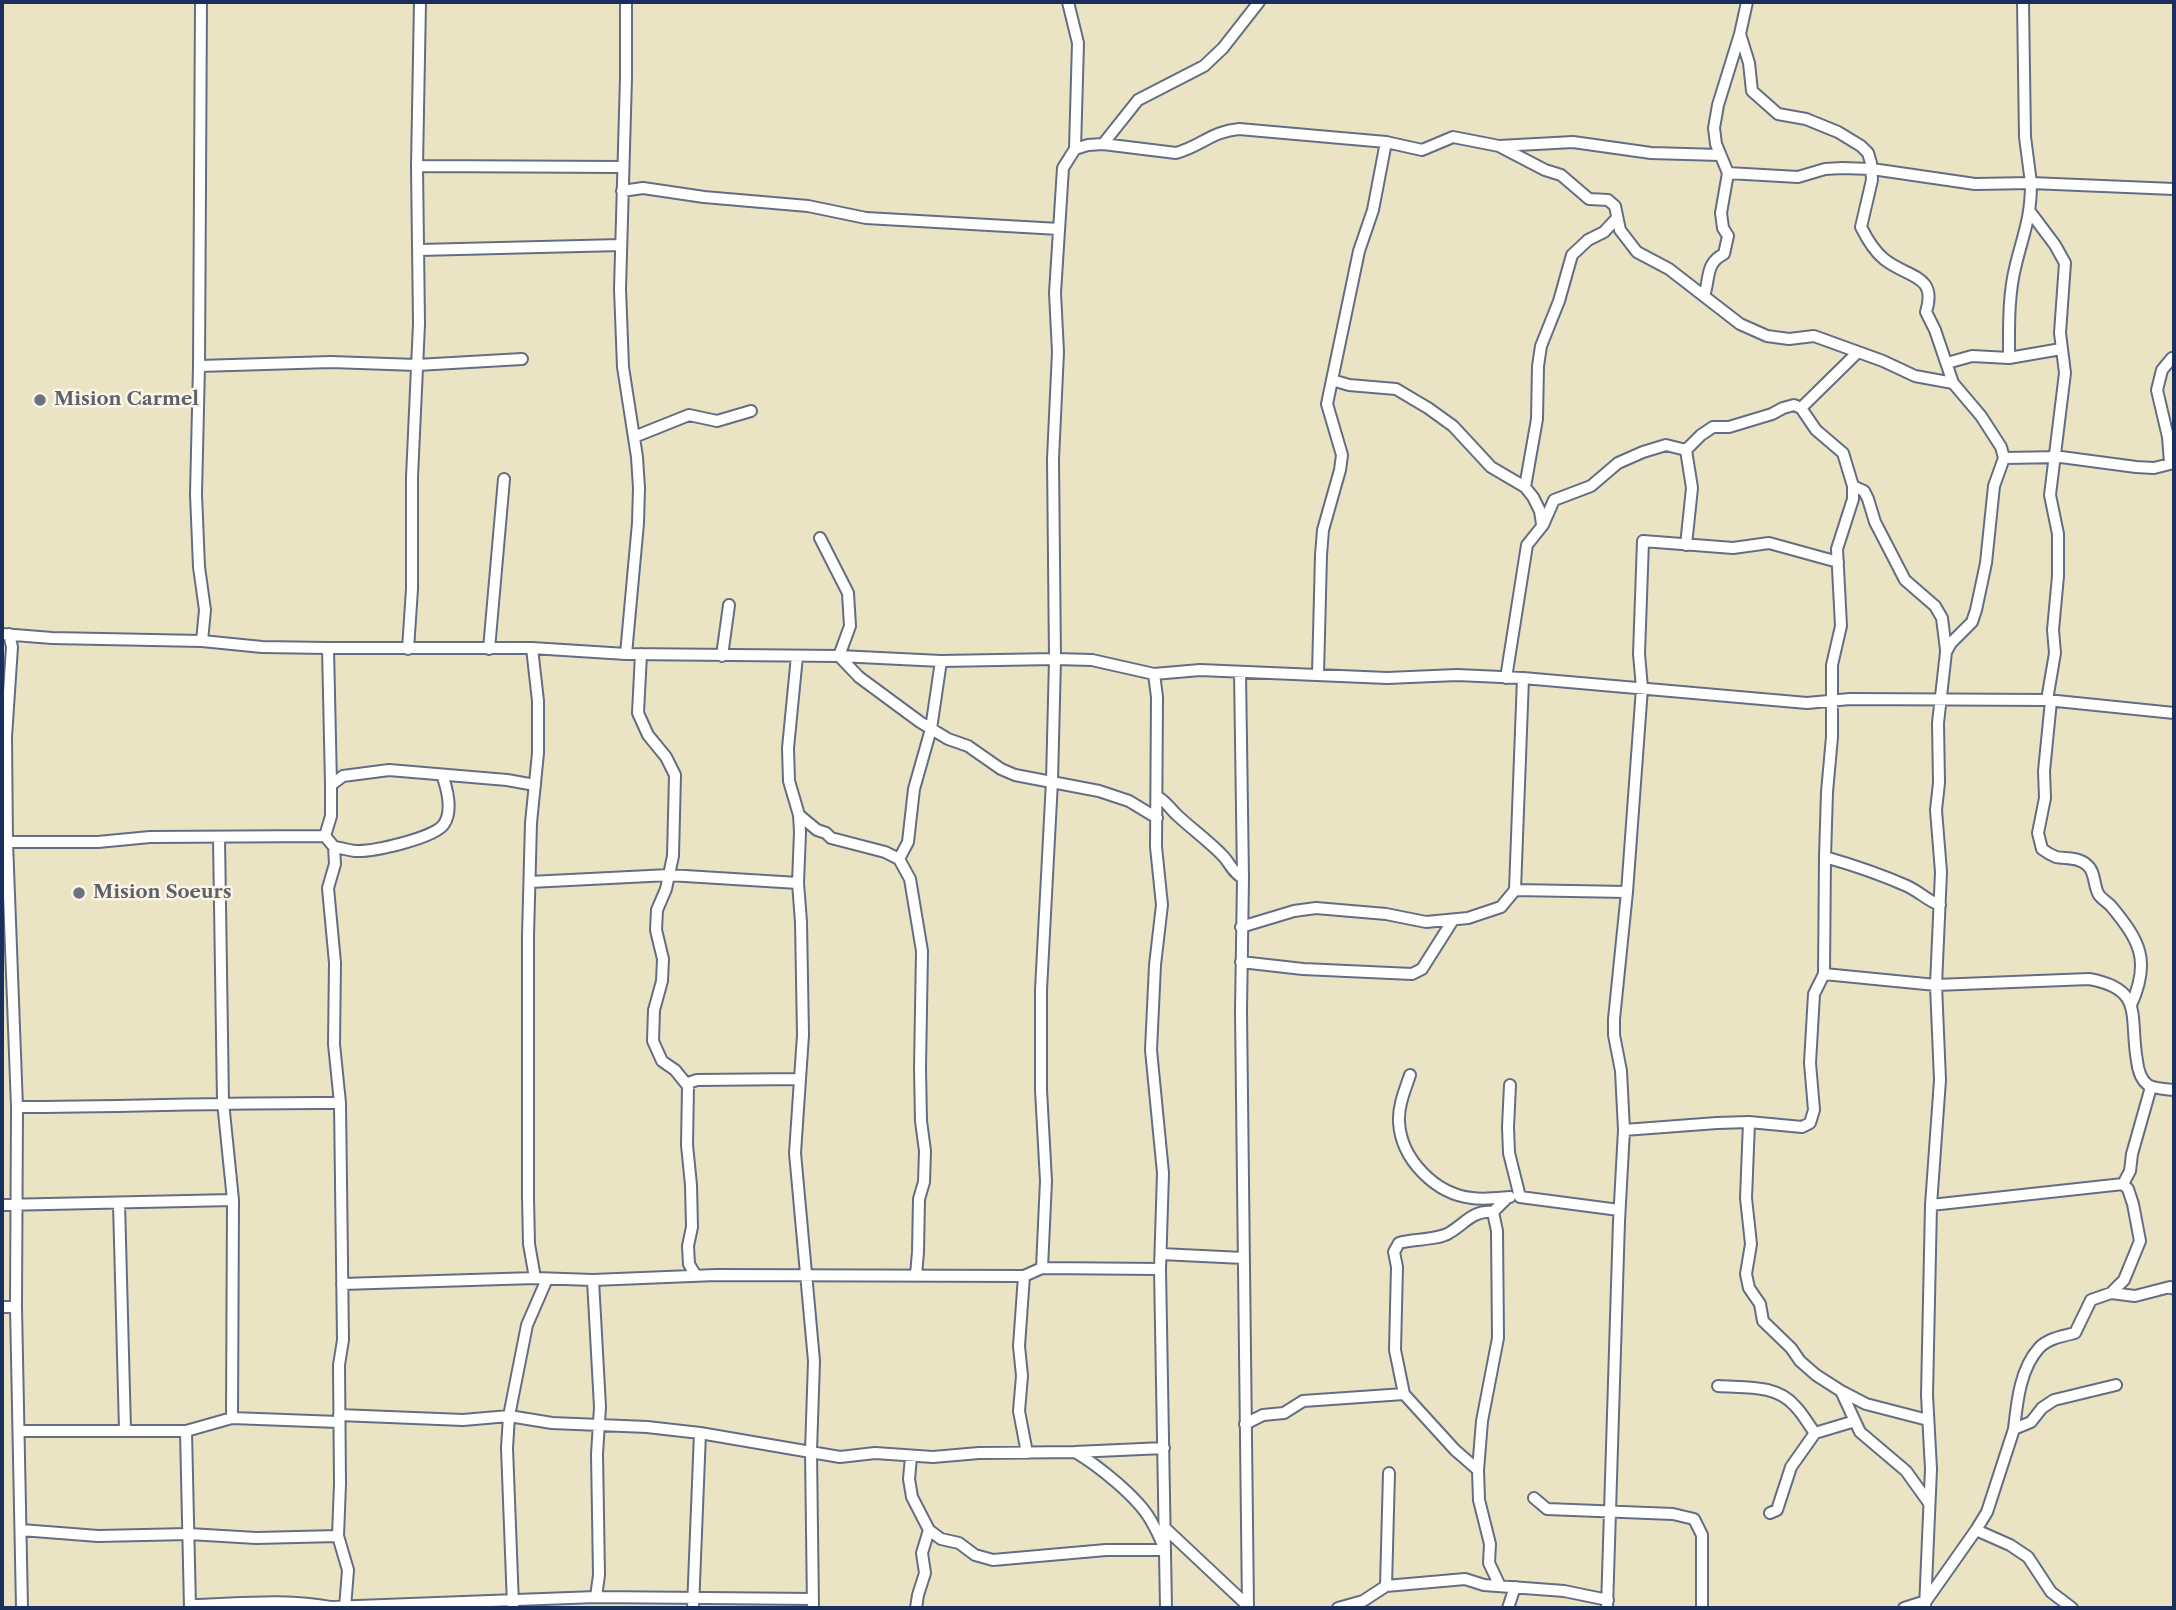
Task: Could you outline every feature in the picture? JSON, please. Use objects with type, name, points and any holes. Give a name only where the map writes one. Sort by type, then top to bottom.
[{"type":"street","points":[[201,2],[196,494],[199,567],[205,610],[202,641]]},
{"type":"street","points":[[408,649],[412,589],[412,477],[419,250],[419,2]]},
{"type":"street","points":[[626,2],[620,289],[623,367],[639,488],[626,654]]},
{"type":"street","points":[[1042,1268],[1046,1181],[1041,1090],[1041,989],[1052,781],[1055,659],[1053,460],[1058,352],[1055,293],[1063,168],[1075,149],[1078,43],[1068,2]]},
{"type":"street","points":[[1103,144],[1138,100],[1204,66],[1223,48],[1259,2]]},
{"type":"street","points":[[1704,296],[1708,271],[1716,258],[1724,254],[1728,236],[1723,228],[1721,213],[1728,173],[1720,155],[1714,128],[1746,2]]},
{"type":"street","points":[[2009,358],[2009,317],[2016,265],[2031,213],[2031,183],[2025,137],[2023,2]]},
{"type":"street","points":[[1740,34],[1749,62],[1752,91],[1760,100],[1778,114],[1806,119],[1850,138],[1868,153],[1872,169],[1871,190],[1861,227],[1882,257],[1924,281],[1929,289],[1930,300],[1926,312],[1953,383],[1981,416],[2001,447],[2004,458],[1994,486],[1986,563],[1976,610],[1972,622],[1951,643],[1946,652]]},
{"type":"street","points":[[1075,149],[1103,144],[1176,153],[1223,130],[1239,129],[1386,142],[1422,150],[1453,137],[1499,146],[1573,142],[1651,153],[1720,155]]},
{"type":"street","points":[[1318,674],[1322,542],[1342,456],[1327,404],[1359,251],[1373,210],[1386,142]]},
{"type":"street","points":[[1499,146],[1561,176],[1589,198],[1608,200],[1615,206],[1620,230],[1637,252],[1670,269],[1728,316],[1767,336],[1789,339],[1814,337],[1915,376],[1953,383]]},
{"type":"street","points":[[417,166],[622,167]]},
{"type":"street","points":[[1728,173],[1798,177],[1825,169],[1872,169],[1975,184],[2031,183],[2174,190]]},
{"type":"street","points":[[622,191],[643,188],[716,199],[808,206],[866,218],[1059,229]]},
{"type":"street","points":[[2031,213],[2065,263],[2060,333],[2065,373],[2050,495],[2058,534],[2059,557],[2044,771],[2045,798],[2038,833],[2042,849],[2053,856],[2076,859],[2088,864],[2099,895],[2111,906],[2134,939],[2141,952],[2142,970],[2139,987],[2131,1004]]},
{"type":"street","points":[[1525,487],[1536,418],[1541,345],[1559,301],[1572,255],[1588,240],[1604,232],[1617,218]]},
{"type":"street","points":[[419,250],[621,245]]},
{"type":"street","points":[[1947,363],[1972,356],[2009,358],[2061,349]]},
{"type":"street","points":[[1801,408],[1857,353]]},
{"type":"street","points":[[2004,458],[2053,458],[2145,468],[2172,462],[2157,390],[2162,370],[2172,358]]},
{"type":"street","points":[[199,366],[331,362],[417,365],[522,359]]},
{"type":"street","points":[[1332,380],[1349,385],[1396,389],[1453,426],[1491,467],[1525,487],[1540,511],[1543,524]]},
{"type":"street","points":[[1624,1130],[1749,1122],[1802,1127],[1810,1123],[1814,1110],[1810,1063],[1814,993],[1824,974],[1832,665],[1841,626],[1838,549],[1853,499],[1853,486],[1843,453],[1816,430],[1801,408],[1794,405],[1729,427],[1713,427],[1686,450]]},
{"type":"street","points":[[634,437],[689,415],[717,421],[751,411]]},
{"type":"street","points":[[1506,678],[1527,545],[1543,524],[1554,500],[1591,486],[1618,463],[1667,445],[1686,450]]},
{"type":"street","points":[[1686,450],[1692,488],[1686,545]]},
{"type":"street","points":[[489,649],[503,479]]},
{"type":"street","points":[[1853,486],[1864,491],[1875,522],[1905,580],[1935,606],[1942,618],[1946,652],[1940,699],[1936,810],[1941,872],[1937,985],[1940,1080],[1931,1205],[1929,1503],[1925,1605]]},
{"type":"street","points":[[820,538],[848,593],[850,626],[839,656]]},
{"type":"street","points":[[1338,1608],[1363,1601],[1386,1586],[1465,1579],[1484,1585],[1564,1591],[1607,1604],[1619,1210],[1624,1130],[1621,1071],[1614,1035],[1642,688],[1639,654],[1643,541],[1732,548],[1769,543],[1838,562]]},
{"type":"street","points":[[722,656],[729,605]]},
{"type":"street","points":[[22,1608],[16,1307],[17,1107],[6,930],[4,737],[12,647],[6,634],[52,638],[202,641],[262,647],[532,648],[626,654],[839,656],[941,661],[1093,660],[1154,674],[1200,670],[1387,678],[1457,675],[1523,678],[1807,703],[1940,699],[2049,700],[2174,713]]},
{"type":"street","points":[[325,836],[331,816],[328,648]]},
{"type":"street","points":[[532,648],[538,701],[528,936],[528,1197],[529,1244],[535,1278]]},
{"type":"street","points":[[642,654],[638,713],[648,735],[666,757],[675,775],[673,856],[657,910],[656,930],[663,959],[662,981],[654,1010],[653,1041],[662,1061],[675,1070],[688,1086]]},
{"type":"street","points":[[186,1431],[190,1607],[274,1603],[313,1603],[331,1607],[513,1605],[596,1597],[693,1603],[813,1604],[811,1451],[814,1361],[795,1153],[803,1035],[802,922],[798,883],[799,815],[789,781],[788,748],[797,656]]},
{"type":"street","points":[[839,656],[859,677],[931,729],[968,746],[1001,769],[1015,775],[1099,791],[1129,802],[1157,818]]},
{"type":"street","points":[[899,859],[908,842],[914,789],[931,729],[941,661]]},
{"type":"street","points":[[1240,672],[1248,1607]]},
{"type":"street","points":[[1154,674],[1157,697],[1156,847],[1162,905],[1155,965],[1151,1050],[1163,1173],[1160,1269],[1166,1608]]},
{"type":"street","points":[[1241,927],[1294,911],[1316,908],[1386,914],[1426,922],[1484,914],[1501,907],[1515,890],[1523,678]]},
{"type":"street","points":[[331,785],[343,776],[389,771],[507,780],[535,785]]},
{"type":"street","points":[[7,842],[99,842],[150,837],[219,838],[261,835],[325,836],[334,846],[357,851],[390,846],[429,835],[442,828],[447,821],[448,804],[447,787],[442,775]]},
{"type":"street","points":[[1157,797],[1208,841],[1242,878]]},
{"type":"street","points":[[799,815],[831,838],[886,852],[899,859],[910,879],[922,951],[920,1068],[921,1121],[925,1151],[924,1182],[919,1199],[916,1275]]},
{"type":"street","points":[[219,838],[223,1102],[233,1200],[232,1418]]},
{"type":"street","points":[[334,846],[335,864],[328,888],[335,963],[334,1044],[340,1103],[342,1340],[339,1365],[338,1536],[348,1570],[345,1606]]},
{"type":"street","points":[[1825,857],[1869,870],[1911,888],[1928,901],[1940,905]]},
{"type":"street","points":[[530,882],[669,875],[798,883]]},
{"type":"street","points":[[1515,890],[1627,892]]},
{"type":"street","points":[[1241,962],[1303,969],[1412,974],[1422,970],[1453,920]]},
{"type":"street","points":[[1824,974],[1937,985],[2088,979],[2106,982],[2122,990],[2131,1004],[2142,1080],[2151,1087],[2174,1090]]},
{"type":"street","points":[[1410,1075],[1400,1103],[1402,1141],[1406,1153],[1430,1180],[1445,1190],[1471,1198],[1520,1197],[1619,1210]]},
{"type":"street","points":[[696,1276],[689,1264],[688,1246],[692,1227],[687,1145],[688,1083],[708,1079],[800,1079]]},
{"type":"street","points":[[1510,1085],[1509,1153],[1520,1197]]},
{"type":"street","points":[[2123,1184],[2130,1171],[2132,1154],[2151,1087]]},
{"type":"street","points":[[17,1107],[122,1107],[223,1102],[340,1103]]},
{"type":"street","points":[[1749,1122],[1746,1171],[1751,1244],[1746,1274],[1749,1288],[1760,1304],[1763,1321],[1782,1338],[1800,1361],[1841,1391],[1866,1404],[1928,1420]]},
{"type":"street","points":[[1931,1205],[2123,1184]]},
{"type":"street","points":[[1904,1608],[1925,1605],[1987,1512],[2014,1429],[2023,1377],[2040,1347],[2054,1338],[2074,1333],[2091,1300],[2111,1293],[2124,1280],[2140,1241],[2133,1204],[2128,1189],[2123,1184]]},
{"type":"street","points":[[1493,1212],[1507,1198]]},
{"type":"street","points":[[2,1205],[233,1200]]},
{"type":"street","points":[[119,1203],[125,1430]]},
{"type":"street","points":[[1478,1470],[1455,1450],[1404,1394],[1395,1350],[1397,1267],[1394,1252],[1399,1243],[1447,1235],[1468,1217],[1483,1211],[1493,1212]]},
{"type":"street","points":[[1493,1212],[1496,1231],[1498,1338],[1482,1421],[1478,1470],[1479,1500],[1490,1544],[1489,1563],[1500,1586]]},
{"type":"street","points":[[1161,1254],[1243,1258]]},
{"type":"street","points":[[342,1284],[696,1276],[1024,1276],[1042,1268],[1160,1269]]},
{"type":"street","points":[[1024,1276],[1019,1346],[1022,1376],[1019,1411],[1027,1452]]},
{"type":"street","points":[[513,1605],[507,1448],[509,1416],[527,1325],[547,1279]]},
{"type":"street","points":[[593,1280],[600,1407],[597,1528],[599,1575],[596,1597]]},
{"type":"street","points":[[2111,1293],[2136,1296],[2170,1287],[2174,1289]]},
{"type":"street","points":[[2,1307],[16,1307]]},
{"type":"street","points":[[2014,1429],[2031,1422],[2042,1408],[2054,1400],[2116,1385]]},
{"type":"street","points":[[1718,1386],[1768,1389],[1784,1395],[1796,1406],[1815,1433]]},
{"type":"street","points":[[1841,1391],[1860,1432],[1906,1471],[1929,1503]]},
{"type":"street","points":[[1245,1424],[1263,1415],[1284,1413],[1303,1401],[1404,1394]]},
{"type":"street","points":[[19,1431],[186,1431],[232,1418],[463,1420],[509,1416],[552,1423],[646,1427],[700,1433],[840,1457],[876,1453],[911,1457],[1164,1448]]},
{"type":"street","points":[[1770,1513],[1777,1510],[1791,1467],[1815,1433],[1855,1421]]},
{"type":"street","points":[[693,1603],[700,1433]]},
{"type":"street","points":[[1075,1452],[1091,1461],[1134,1498],[1150,1518],[1166,1550]]},
{"type":"street","points":[[911,1457],[909,1479],[912,1497],[929,1530],[941,1539],[960,1543],[975,1555],[993,1560],[1107,1550],[1166,1550]]},
{"type":"street","points":[[1386,1586],[1389,1473]]},
{"type":"street","points":[[1534,1498],[1547,1509],[1674,1514],[1694,1519],[1702,1535],[1702,1608]]},
{"type":"street","points":[[1165,1528],[1248,1607]]},
{"type":"street","points":[[916,1608],[925,1573],[922,1553],[929,1530]]},
{"type":"street","points":[[1976,1530],[2010,1545],[2028,1557],[2051,1592],[2072,1608]]},
{"type":"street","points":[[21,1531],[98,1536],[338,1536]]},
{"type":"street","points":[[1508,1608],[1515,1587]]},
{"type":"place","name":"Mision Carmel","points":[[40,400]]},
{"type":"place","name":"Mision Soeurs","points":[[79,893]]}]
